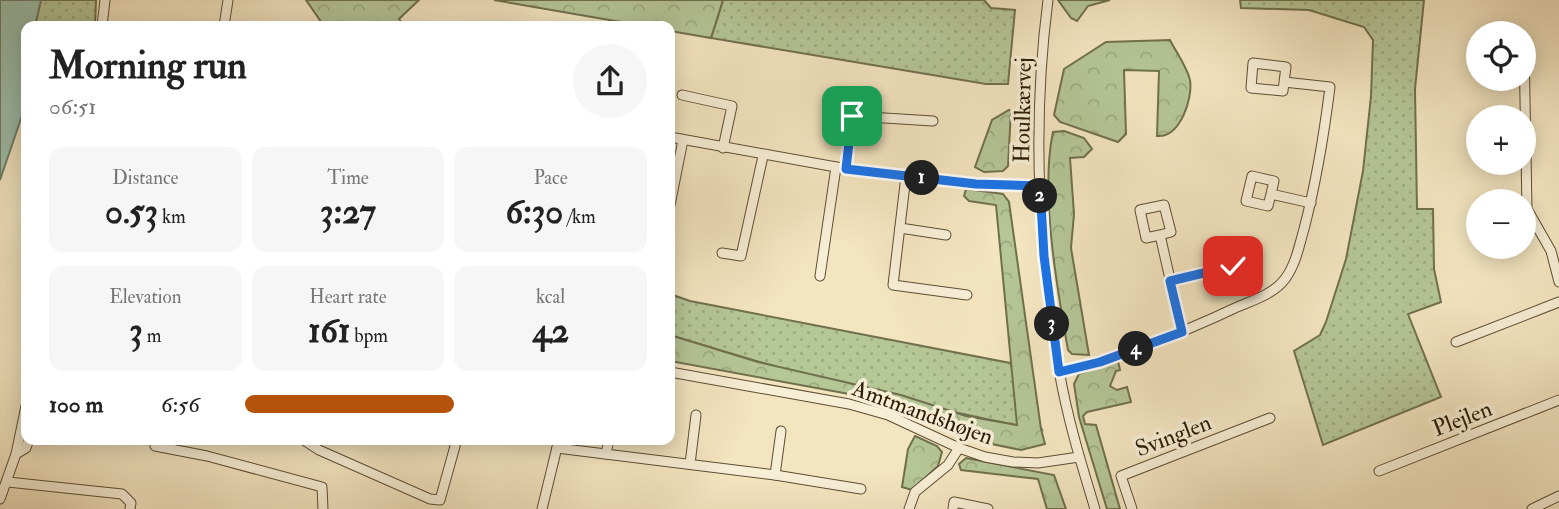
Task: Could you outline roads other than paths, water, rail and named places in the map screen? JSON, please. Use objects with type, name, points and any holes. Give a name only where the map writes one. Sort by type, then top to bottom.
[{"type":"street","points":[[103,21],[105,0]]},
{"type":"street","points":[[226,21],[228,0]]},
{"type":"street","name":"Houlkærvej","points":[[1048,0],[1041,74],[1040,186],[1044,256],[1059,372],[1094,509]]},
{"type":"street","points":[[1253,63],[1286,66],[1284,82],[1283,91],[1251,88],[1253,63]]},
{"type":"street","points":[[1059,372],[1100,362],[1182,332],[1282,284],[1294,265],[1311,203],[1330,87],[1284,82]]},
{"type":"street","points":[[1525,91],[1527,209],[1557,262],[1559,282]]},
{"type":"street","points":[[682,95],[732,106],[723,148]]},
{"type":"street","points":[[846,169],[852,116],[933,121]]},
{"type":"street","points":[[675,138],[846,169],[976,184],[1040,186]]},
{"type":"street","points":[[675,180],[683,140]]},
{"type":"street","points":[[722,253],[741,256],[764,156]]},
{"type":"street","points":[[820,276],[835,167]]},
{"type":"street","points":[[906,176],[893,285],[967,296]]},
{"type":"street","points":[[1271,194],[1311,203]]},
{"type":"street","points":[[900,228],[946,235]]},
{"type":"street","points":[[1160,235],[1182,332]]},
{"type":"street","points":[[1170,281],[1233,266]]},
{"type":"street","points":[[1456,342],[1559,302]]},
{"type":"street","name":"Amtmandshøjen","points":[[675,373],[849,404],[888,415],[985,457],[1013,462],[1060,461],[1079,457]]},
{"type":"street","name":"Plejlen","points":[[1378,471],[1559,400]]},
{"type":"street","points":[[690,464],[695,415]]},
{"type":"street","name":"Svinglen","points":[[1132,509],[1121,477],[1270,418]]},
{"type":"street","points":[[0,499],[8,482],[21,430]]},
{"type":"street","points":[[775,475],[781,431]]},
{"type":"street","points":[[16,454],[27,445]]},
{"type":"street","points":[[311,445],[430,499],[440,499],[455,445]]},
{"type":"street","points":[[542,509],[558,445]]},
{"type":"street","points":[[563,445],[607,454],[775,475],[861,489]]},
{"type":"street","points":[[607,454],[608,445]]},
{"type":"street","points":[[155,446],[207,456],[321,487],[323,509]]},
{"type":"street","points":[[909,509],[915,492],[948,465],[959,448]]},
{"type":"street","points":[[8,482],[122,494],[131,503],[130,509]]},
{"type":"street","points":[[1532,509],[1559,496]]},
{"type":"street","points":[[953,509],[954,502],[988,509]]}]
